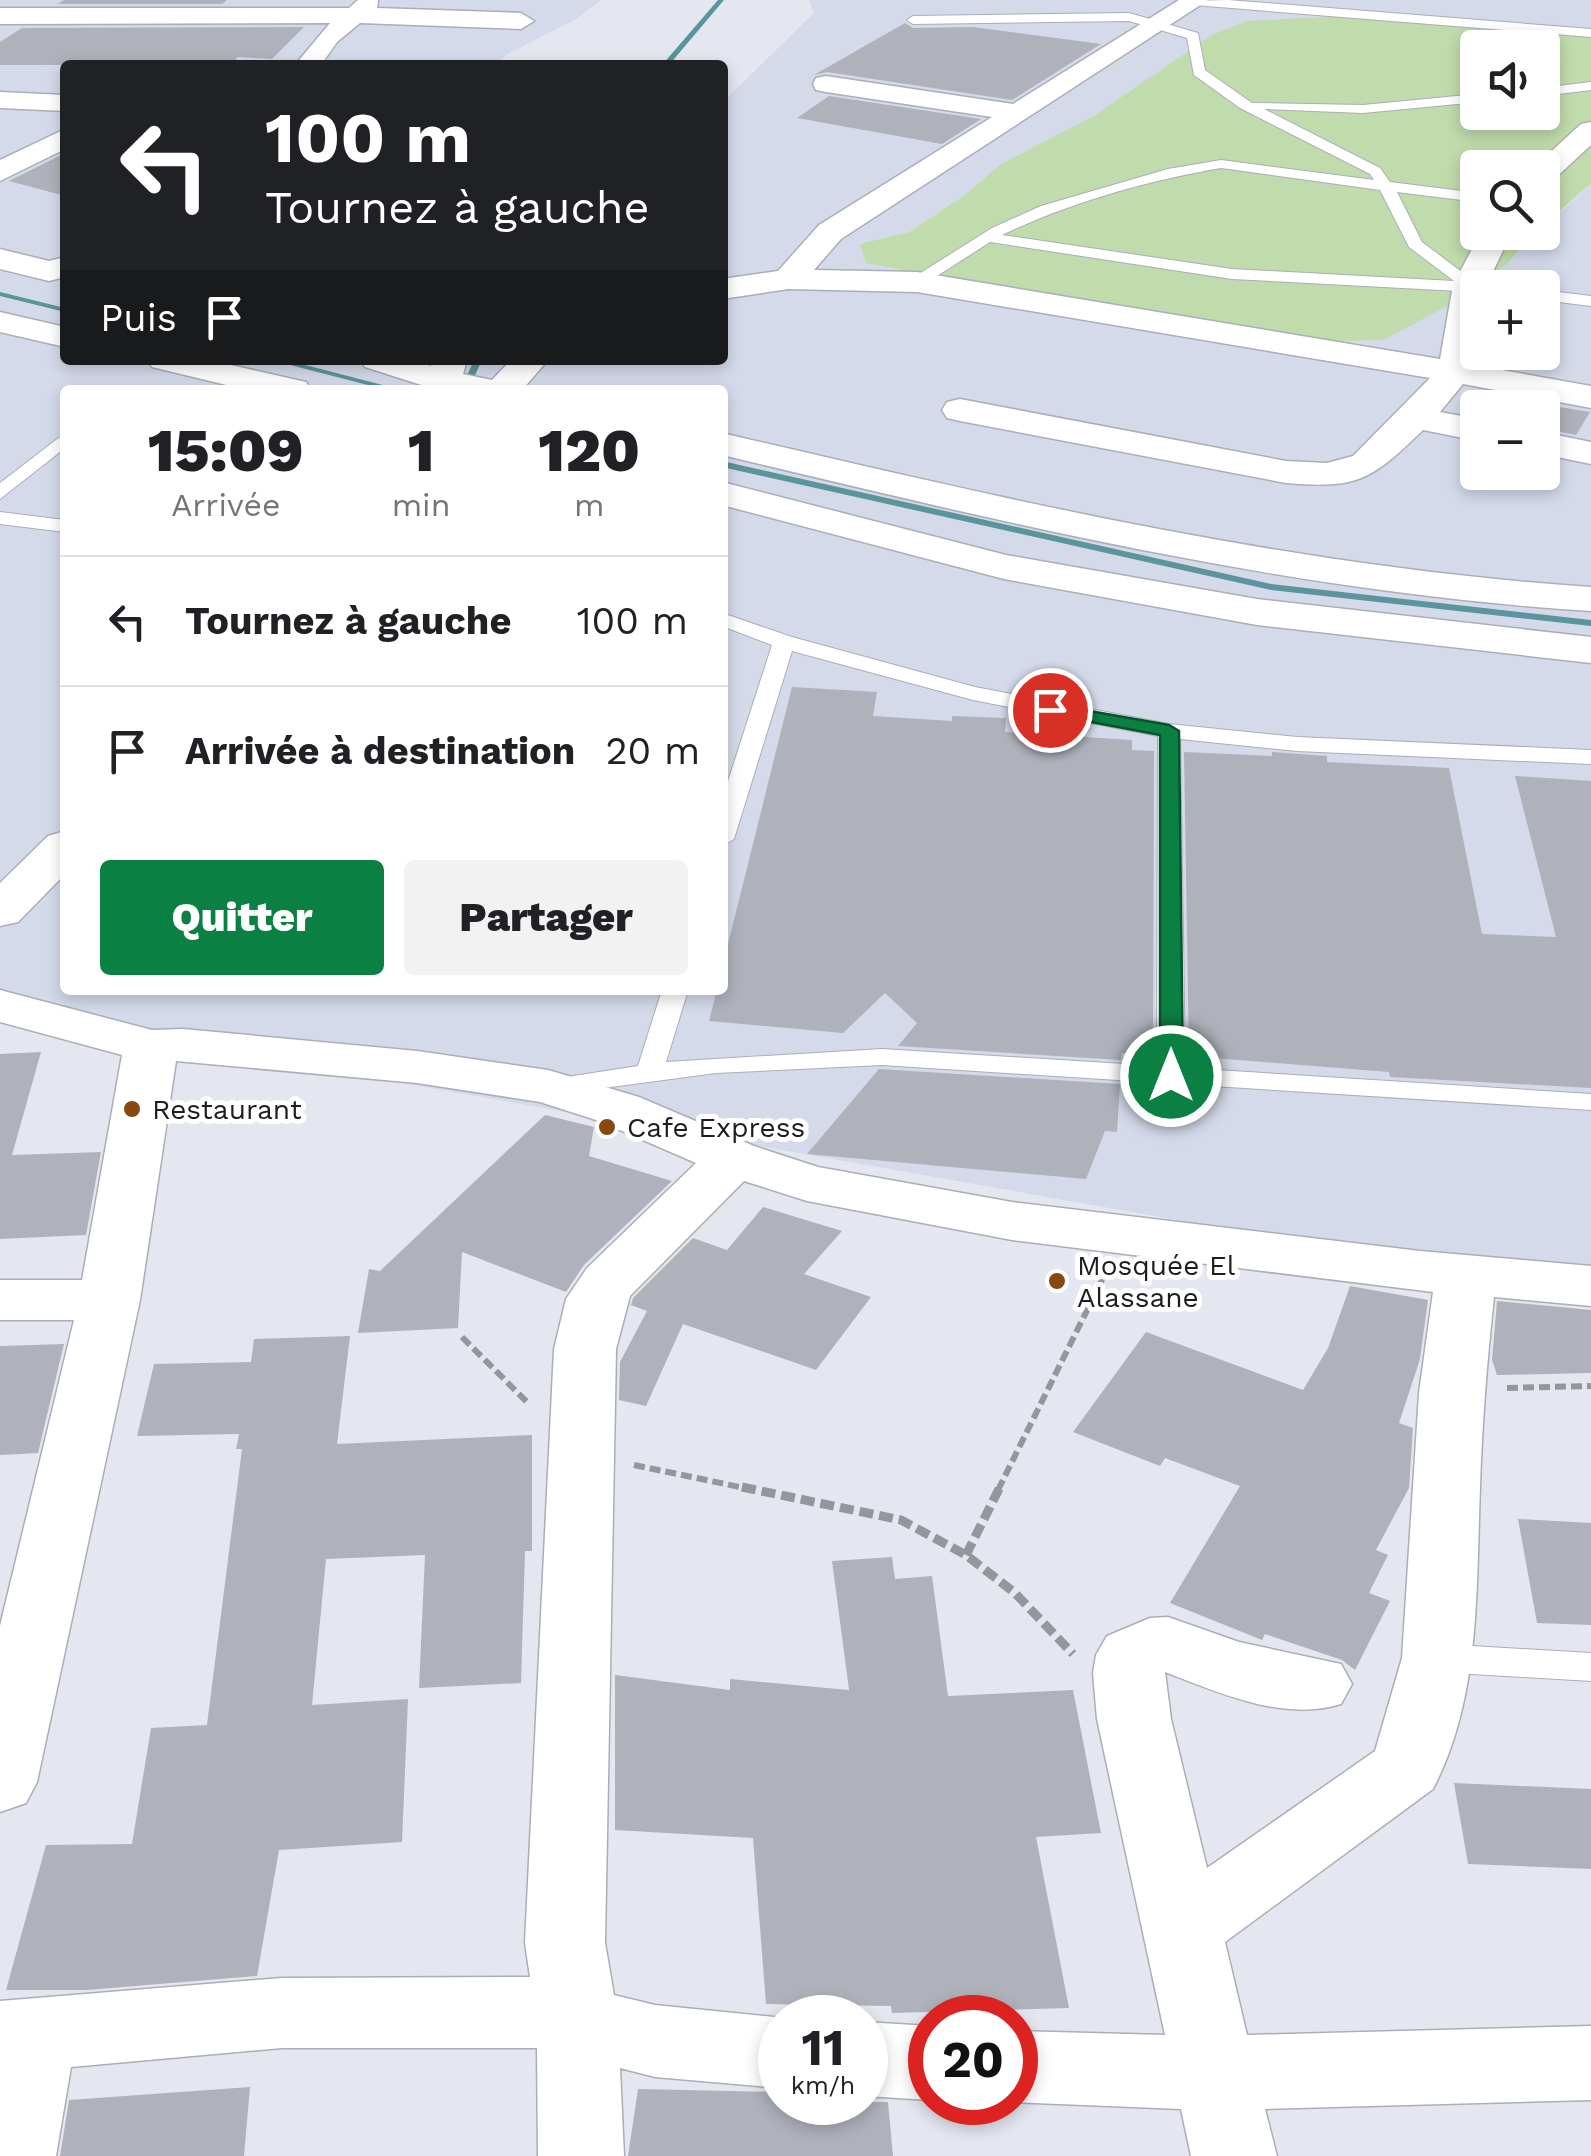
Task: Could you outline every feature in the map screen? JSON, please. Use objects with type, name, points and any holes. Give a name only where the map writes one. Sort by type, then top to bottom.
[{"type":"street","points":[[0,15],[21,0]]},
{"type":"street","points":[[788,279],[830,232],[1195,0]]},
{"type":"street","points":[[0,15],[362,8],[522,21]]},
{"type":"street","points":[[311,60],[321,45],[362,8]]},
{"type":"street","points":[[826,84],[1019,113]]},
{"type":"street","points":[[0,100],[60,103]]},
{"type":"street","points":[[1560,160],[1587,137]]},
{"type":"street","points":[[0,172],[60,141]]},
{"type":"street","points":[[0,260],[49,271],[60,268]]},
{"type":"street","points":[[728,289],[788,279],[917,282],[1591,397]]},
{"type":"street","points":[[0,322],[60,336]]},
{"type":"street","points":[[960,410],[1286,472],[1330,475],[1366,464],[1415,418],[1455,372],[1460,354]]},
{"type":"street","points":[[186,365],[272,385]]},
{"type":"street","points":[[408,365],[446,371],[478,385]]},
{"type":"street","points":[[507,385],[526,365]]},
{"type":"street","points":[[1415,418],[1460,427]]},
{"type":"street","points":[[728,445],[1229,558],[1483,595],[1591,599]]},
{"type":"street","points":[[1560,446],[1591,452]]},
{"type":"street","points":[[728,495],[1004,567],[1257,612],[1591,650]]},
{"type":"street","points":[[0,910],[60,851]]},
{"type":"street","points":[[0,1006],[151,1046],[183,1045],[417,1067],[548,1088],[619,1109],[734,1158],[807,1182],[902,1202],[1012,1221],[1466,1275],[1591,1286]]},
{"type":"street","points":[[0,1782],[109,1300],[151,1046]]},
{"type":"street","points":[[581,2156],[578,2023],[565,1943],[585,1350],[597,1300],[621,1266],[734,1158]]},
{"type":"street","points":[[1183,1928],[1407,1768],[1438,1658],[1451,1393],[1466,1275]]},
{"type":"street","points":[[0,1300],[109,1300]]},
{"type":"street","points":[[1234,2156],[1134,1719],[1129,1673],[1132,1655],[1150,1645],[1168,1644],[1225,1666],[1280,1681],[1316,1684]]},
{"type":"street","points":[[13,2156],[17,2037],[282,2013],[526,2012],[544,2013],[654,2042],[758,2050]]},
{"type":"street","points":[[1038,2069],[1217,2074],[1591,2063]]},
{"type":"lane","points":[[1195,0],[1591,32]]},
{"type":"lane","points":[[913,20],[1129,17],[1193,36],[1200,72],[1245,105],[1375,171],[1415,244],[1460,274]]},
{"type":"lane","points":[[1560,90],[1591,86]]},
{"type":"lane","points":[[1245,105],[1363,109],[1460,100]]},
{"type":"lane","points":[[917,282],[987,237],[1046,209],[1109,188],[1221,164],[1460,195]]},
{"type":"lane","points":[[987,237],[1232,274],[1460,285]]},
{"type":"lane","points":[[1560,297],[1591,301]]},
{"type":"lane","points":[[0,493],[60,444]]},
{"type":"lane","points":[[0,518],[60,525]]},
{"type":"lane","points":[[728,621],[784,642],[973,693],[1169,731],[1297,744],[1591,756]]},
{"type":"lane","points":[[728,820],[784,642]]},
{"type":"lane","points":[[1169,731],[1171,1076]]},
{"type":"lane","points":[[650,1070],[673,995]]},
{"type":"lane","points":[[548,1088],[650,1070],[764,1058],[882,1057],[1591,1102]]},
{"type":"lane","points":[[1438,1658],[1591,1667]]},
{"type":"path","points":[[966,1555],[1127,1234]]},
{"type":"path","points":[[462,1338],[580,1454],[901,1520],[966,1555],[1015,1593],[1134,1719]]},
{"type":"path","points":[[1451,1393],[1555,1384],[1591,1386]]},
{"type":"shaded area","points":[[0,0],[601,0],[576,19],[501,60],[60,60],[60,365],[728,365],[728,97],[814,13],[809,0],[1591,0],[1591,31],[1460,30],[1460,38],[1190,53],[1095,115],[1001,164],[962,197],[909,232],[861,244],[1039,295],[1125,305],[1508,263],[1521,250],[1560,250],[1560,213],[1591,183],[1591,1271],[1268,1236],[0,1012]]},
{"type":"green space","points":[[1359,15],[1591,31],[1591,183],[1560,211],[1560,150],[1460,150],[1460,250],[1520,250],[1498,270],[1460,270],[1460,298],[1383,340],[1298,342],[1125,305],[1039,295],[866,263],[860,244],[909,232],[962,197],[1001,164],[1095,115],[1212,35],[1247,21]]},
{"type":"building","points":[[64,0],[227,0],[222,4],[58,4]]},
{"type":"building","points":[[905,23],[913,28],[973,27],[1101,44],[1012,100],[827,72],[814,75]]},
{"type":"building","points":[[304,27],[272,59],[60,60],[60,65],[0,65],[0,42],[22,28]]},
{"type":"building","points":[[829,96],[981,119],[942,144],[797,118]]},
{"type":"building","points":[[60,156],[60,195],[9,181]]},
{"type":"building","points":[[1560,407],[1590,412],[1576,435],[1560,432]]},
{"type":"building","points":[[792,687],[877,692],[873,716],[952,721],[952,716],[1006,718],[1005,732],[1132,740],[1132,750],[1154,751],[1153,1054],[1122,1053],[1121,1060],[898,1046],[917,1023],[885,993],[843,1033],[709,1021],[716,995],[728,995],[728,944]]},
{"type":"building","points":[[1184,752],[1272,756],[1272,752],[1327,756],[1327,762],[1449,768],[1482,934],[1556,937],[1515,776],[1591,781],[1591,1088],[1390,1077],[1389,1072],[1189,1056]]},
{"type":"building","points":[[41,1052],[12,1155],[101,1152],[86,1235],[0,1239],[0,1054]]},
{"type":"building","points":[[879,1069],[1120,1084],[1117,1132],[1105,1131],[1086,1179],[807,1154]]},
{"type":"building","points":[[545,1115],[594,1127],[589,1156],[672,1181],[584,1265],[566,1292],[462,1252],[458,1328],[358,1333],[369,1269],[380,1271]]},
{"type":"building","points":[[763,1207],[842,1231],[804,1274],[871,1297],[816,1370],[683,1324],[646,1406],[619,1400],[620,1362],[647,1311],[631,1305],[633,1298],[693,1238],[727,1250]]},
{"type":"building","points":[[1350,1286],[1428,1300],[1420,1359],[1399,1423],[1413,1428],[1409,1488],[1376,1550],[1388,1555],[1369,1593],[1390,1601],[1355,1670],[1342,1660],[1265,1634],[1262,1640],[1170,1603],[1240,1486],[1165,1458],[1160,1466],[1073,1432],[1146,1332],[1303,1390],[1328,1348]]},
{"type":"building","points":[[1497,1301],[1591,1310],[1591,1373],[1497,1375],[1492,1360]]},
{"type":"building","points":[[350,1336],[337,1444],[532,1435],[532,1551],[525,1551],[521,1683],[419,1688],[425,1555],[326,1559],[312,1705],[408,1699],[402,1842],[279,1850],[257,1976],[87,1990],[6,1990],[46,1845],[132,1844],[151,1728],[207,1725],[242,1449],[236,1449],[239,1434],[137,1436],[154,1364],[251,1362],[254,1339]]},
{"type":"building","points":[[64,1344],[38,1453],[0,1455],[0,1346]]},
{"type":"building","points":[[1518,1519],[1591,1523],[1591,1625],[1537,1623]]},
{"type":"building","points":[[892,1557],[895,1579],[932,1576],[948,1696],[1073,1690],[1101,1833],[1036,1837],[1069,2008],[1038,2009],[1038,1995],[908,1995],[908,2013],[892,2013],[888,1995],[765,1995],[753,1838],[615,1830],[615,1675],[730,1690],[730,1679],[849,1690],[832,1561]]},
{"type":"building","points":[[1454,1783],[1591,1789],[1591,1869],[1468,1864]]},
{"type":"building","points":[[250,2087],[244,2156],[60,2156],[69,2100]]},
{"type":"building","points":[[638,2089],[758,2092],[758,2125],[888,2125],[888,2102],[893,2156],[628,2156]]},
{"type":"waterway","points":[[669,60],[721,0]]},
{"type":"waterway","points":[[0,294],[60,309]]},
{"type":"waterway","points":[[296,365],[378,385]]},
{"type":"waterway","points":[[468,382],[476,365]]},
{"type":"waterway","points":[[728,465],[1271,587],[1591,623]]},
{"type":"place","name":"Restaurant","points":[[132,1109]]},
{"type":"place","name":"Cafe Express","points":[[607,1127]]},
{"type":"place","name":"Mosquée El Alassane","points":[[1057,1281]]},
{"type":"route","points":[[1050,710],[1169,731],[1171,1076]]}]
